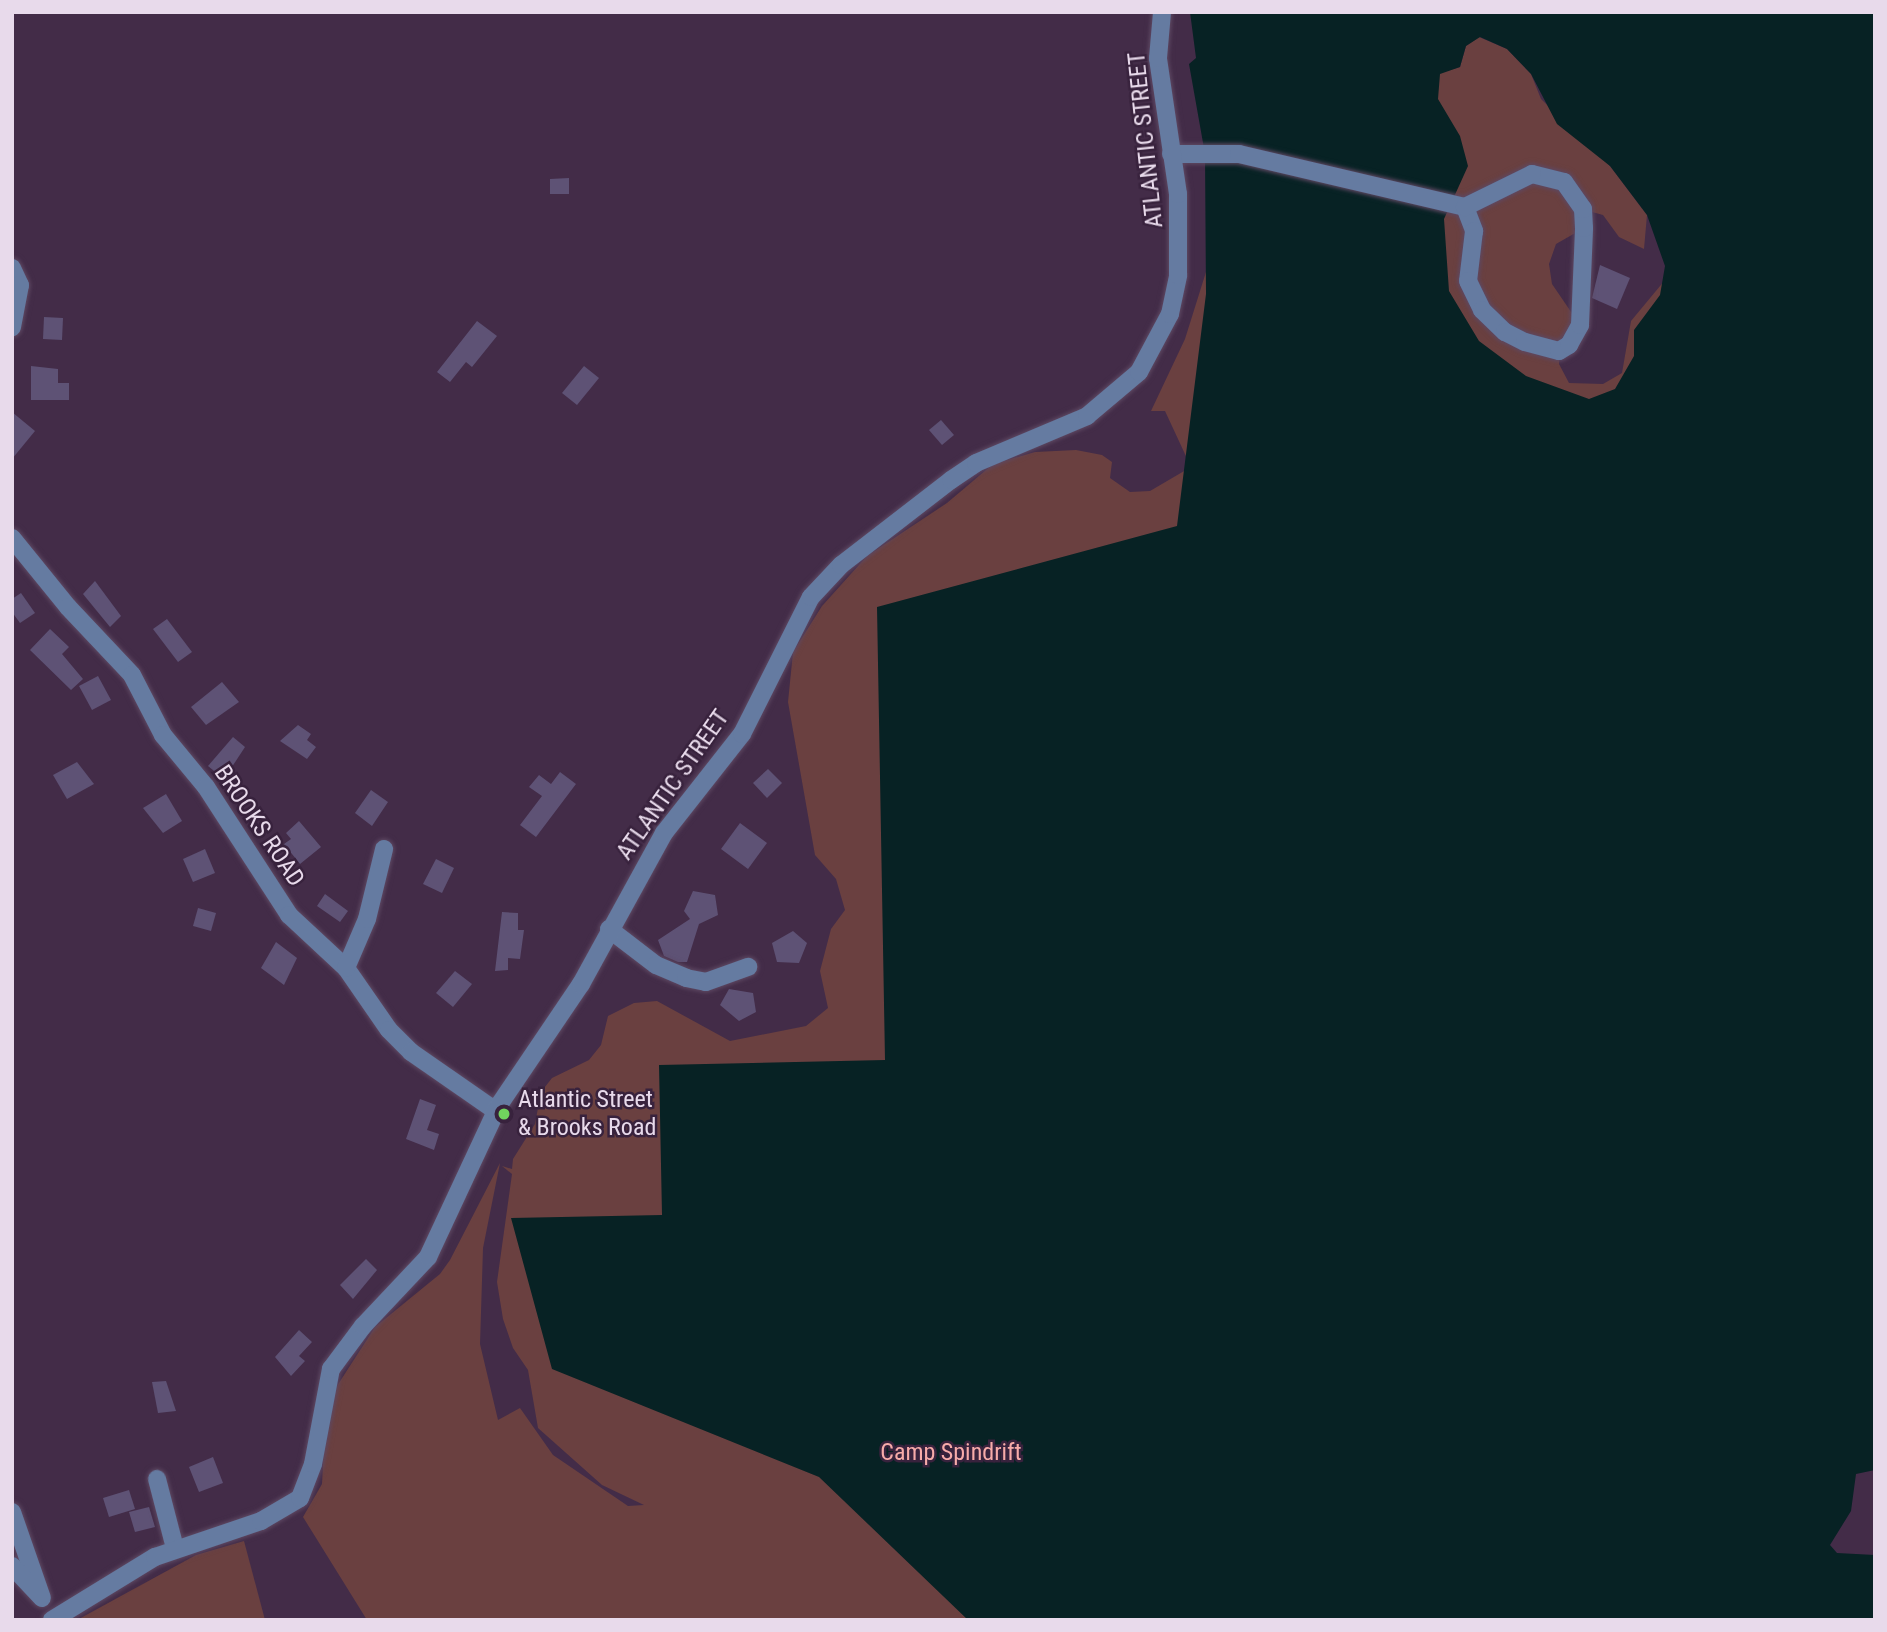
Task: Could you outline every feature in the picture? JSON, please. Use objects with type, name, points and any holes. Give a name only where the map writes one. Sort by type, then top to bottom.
[{"type":"street","name":"ATLANTIC STREET","points":[[54,1618],[95,1590],[175,1548],[261,1521],[300,1498],[313,1464],[331,1369],[363,1326],[428,1257],[496,1111],[574,995],[664,833],[742,734],[796,622],[841,565],[968,469],[1066,428],[1106,404],[1139,372],[1170,314],[1178,275],[1181,235],[1158,58],[1162,12]]},
{"type":"street","points":[[1171,154],[1239,154],[1465,207],[1532,174],[1564,182],[1583,208],[1584,228],[1580,325],[1569,345],[1559,351],[1525,342],[1505,332],[1482,310],[1468,281],[1474,231],[1465,207]]},
{"type":"street","points":[[12,268],[20,285],[12,327]]},
{"type":"street","name":"BROOKS ROAD","points":[[12,538],[68,607],[132,675],[163,735],[206,786],[289,915],[346,968],[389,1030],[411,1052],[496,1111]]},
{"type":"street","points":[[346,968],[367,919],[384,849]]},
{"type":"street","points":[[609,929],[656,965],[686,978],[706,982],[748,967]]},
{"type":"street","points":[[157,1479],[175,1548]]},
{"type":"street","points":[[12,1512],[41,1598]]},
{"type":"street","points":[[12,1566],[41,1598],[54,1618]]},
{"type":"green space","name":"Camp Spindrift","points":[[1195,12],[1875,12],[1790,1536],[1875,1620],[367,1620],[303,1517],[322,1484],[324,1443],[335,1389],[375,1327],[440,1274],[450,1260],[500,1163],[483,1248],[480,1344],[498,1420],[520,1408],[553,1455],[628,1506],[644,1505],[602,1485],[538,1428],[528,1370],[513,1348],[503,1319],[497,1282],[512,1174],[502,1166],[512,1169],[513,1159],[535,1124],[541,1092],[552,1078],[589,1060],[601,1045],[608,1016],[634,1003],[657,1001],[730,1041],[806,1026],[828,1008],[820,971],[831,929],[845,910],[836,879],[815,855],[788,702],[793,652],[822,606],[867,556],[947,503],[993,464],[1035,452],[1076,450],[1102,455],[1112,462],[1110,478],[1130,492],[1150,491],[1191,467],[1165,411],[1151,411],[1185,339],[1216,240]],"holes":[[[1481,24],[1519,43],[1676,253],[1670,274],[1631,321],[1622,373],[1603,384],[1569,383],[1559,364],[1559,351],[1580,325],[1552,284],[1549,264],[1556,244],[1584,228],[1592,212],[1603,215],[1619,237],[1644,249],[1647,215],[1610,166],[1541,99],[1531,74],[1507,49],[1479,37],[1466,46],[1460,67],[1440,73]]]},
{"type":"green space","points":[[244,1541],[265,1620],[77,1620],[196,1555]]},
{"type":"shaded area","points":[[1190,12],[1875,12],[1875,1470],[1856,1474],[1851,1511],[1830,1545],[1837,1553],[1875,1555],[1875,1620],[968,1620],[819,1477],[552,1369],[511,1218],[662,1215],[659,1065],[885,1060],[877,607],[1177,526],[1206,294],[1205,154],[1189,64],[1196,58]],"holes":[[[1480,37],[1507,49],[1531,74],[1557,124],[1610,166],[1647,215],[1665,266],[1660,295],[1634,330],[1634,356],[1615,389],[1589,399],[1526,376],[1479,341],[1449,291],[1444,219],[1468,166],[1460,136],[1438,99],[1440,74],[1460,67],[1466,46]]]},
{"type":"building","points":[[569,178],[569,194],[550,194],[550,179]]},
{"type":"building","points":[[1600,265],[1630,278],[1617,309],[1592,298]]},
{"type":"building","points":[[44,317],[63,318],[62,340],[43,339]]},
{"type":"building","points":[[477,321],[497,336],[472,367],[466,362],[450,382],[437,372]]},
{"type":"building","points":[[31,366],[58,369],[58,383],[69,383],[69,400],[31,400]]},
{"type":"building","points":[[584,366],[599,378],[577,405],[562,393]]},
{"type":"building","points":[[12,412],[35,431],[12,459]]},
{"type":"building","points":[[941,420],[954,435],[942,445],[929,430]]},
{"type":"building","points":[[95,581],[121,616],[110,627],[83,594]]},
{"type":"building","points":[[21,593],[35,613],[20,623],[12,612],[12,599]]},
{"type":"building","points":[[167,619],[192,652],[178,662],[153,629]]},
{"type":"building","points":[[50,629],[69,647],[62,654],[83,679],[71,690],[30,650]]},
{"type":"building","points":[[98,676],[111,700],[92,710],[79,686]]},
{"type":"building","points":[[222,682],[239,702],[206,725],[191,707]]},
{"type":"building","points":[[298,725],[311,734],[307,740],[316,747],[307,759],[280,741]]},
{"type":"building","points":[[233,737],[245,747],[224,779],[208,766]]},
{"type":"building","points":[[77,762],[94,784],[67,799],[53,775]]},
{"type":"building","points":[[768,769],[782,783],[767,798],[753,783]]},
{"type":"building","points":[[560,772],[576,784],[536,837],[520,825],[542,796],[529,787],[539,775],[551,784]]},
{"type":"building","points":[[371,790],[388,802],[372,826],[355,813]]},
{"type":"building","points":[[166,794],[182,821],[163,833],[143,808]]},
{"type":"building","points":[[299,821],[321,847],[300,864],[284,844],[291,839],[286,833]]},
{"type":"building","points":[[740,823],[767,843],[748,869],[721,849]]},
{"type":"building","points":[[205,849],[215,873],[193,882],[183,859]]},
{"type":"building","points":[[436,859],[454,868],[442,893],[423,884]]},
{"type":"building","points":[[693,891],[715,895],[718,915],[699,924],[687,962],[678,962],[664,956],[658,940],[690,919],[684,911]]},
{"type":"building","points":[[325,894],[348,911],[340,922],[317,906]]},
{"type":"building","points":[[198,908],[216,913],[211,931],[193,926]]},
{"type":"building","points":[[502,912],[518,913],[518,930],[524,930],[520,959],[508,958],[508,970],[495,971]]},
{"type":"building","points":[[793,931],[807,943],[799,963],[777,962],[772,943]]},
{"type":"building","points":[[276,942],[297,958],[284,985],[261,968]]},
{"type":"building","points":[[455,971],[472,984],[453,1007],[436,993]]},
{"type":"building","points":[[729,989],[753,993],[756,1012],[739,1021],[720,1005]]},
{"type":"building","points":[[420,1099],[436,1105],[427,1130],[439,1134],[434,1150],[406,1139]]},
{"type":"building","points":[[366,1259],[377,1270],[353,1299],[340,1285]]},
{"type":"building","points":[[299,1330],[312,1342],[299,1356],[305,1361],[291,1376],[275,1357]]},
{"type":"building","points":[[166,1381],[176,1411],[158,1413],[152,1382]]},
{"type":"building","points":[[213,1457],[223,1483],[199,1492],[189,1467]]},
{"type":"building","points":[[129,1490],[135,1509],[109,1517],[103,1498]]},
{"type":"building","points":[[149,1507],[155,1527],[135,1532],[129,1512]]},
{"type":"place","name":"Atlantic Street & Brooks Road","points":[[504,1114]]}]
